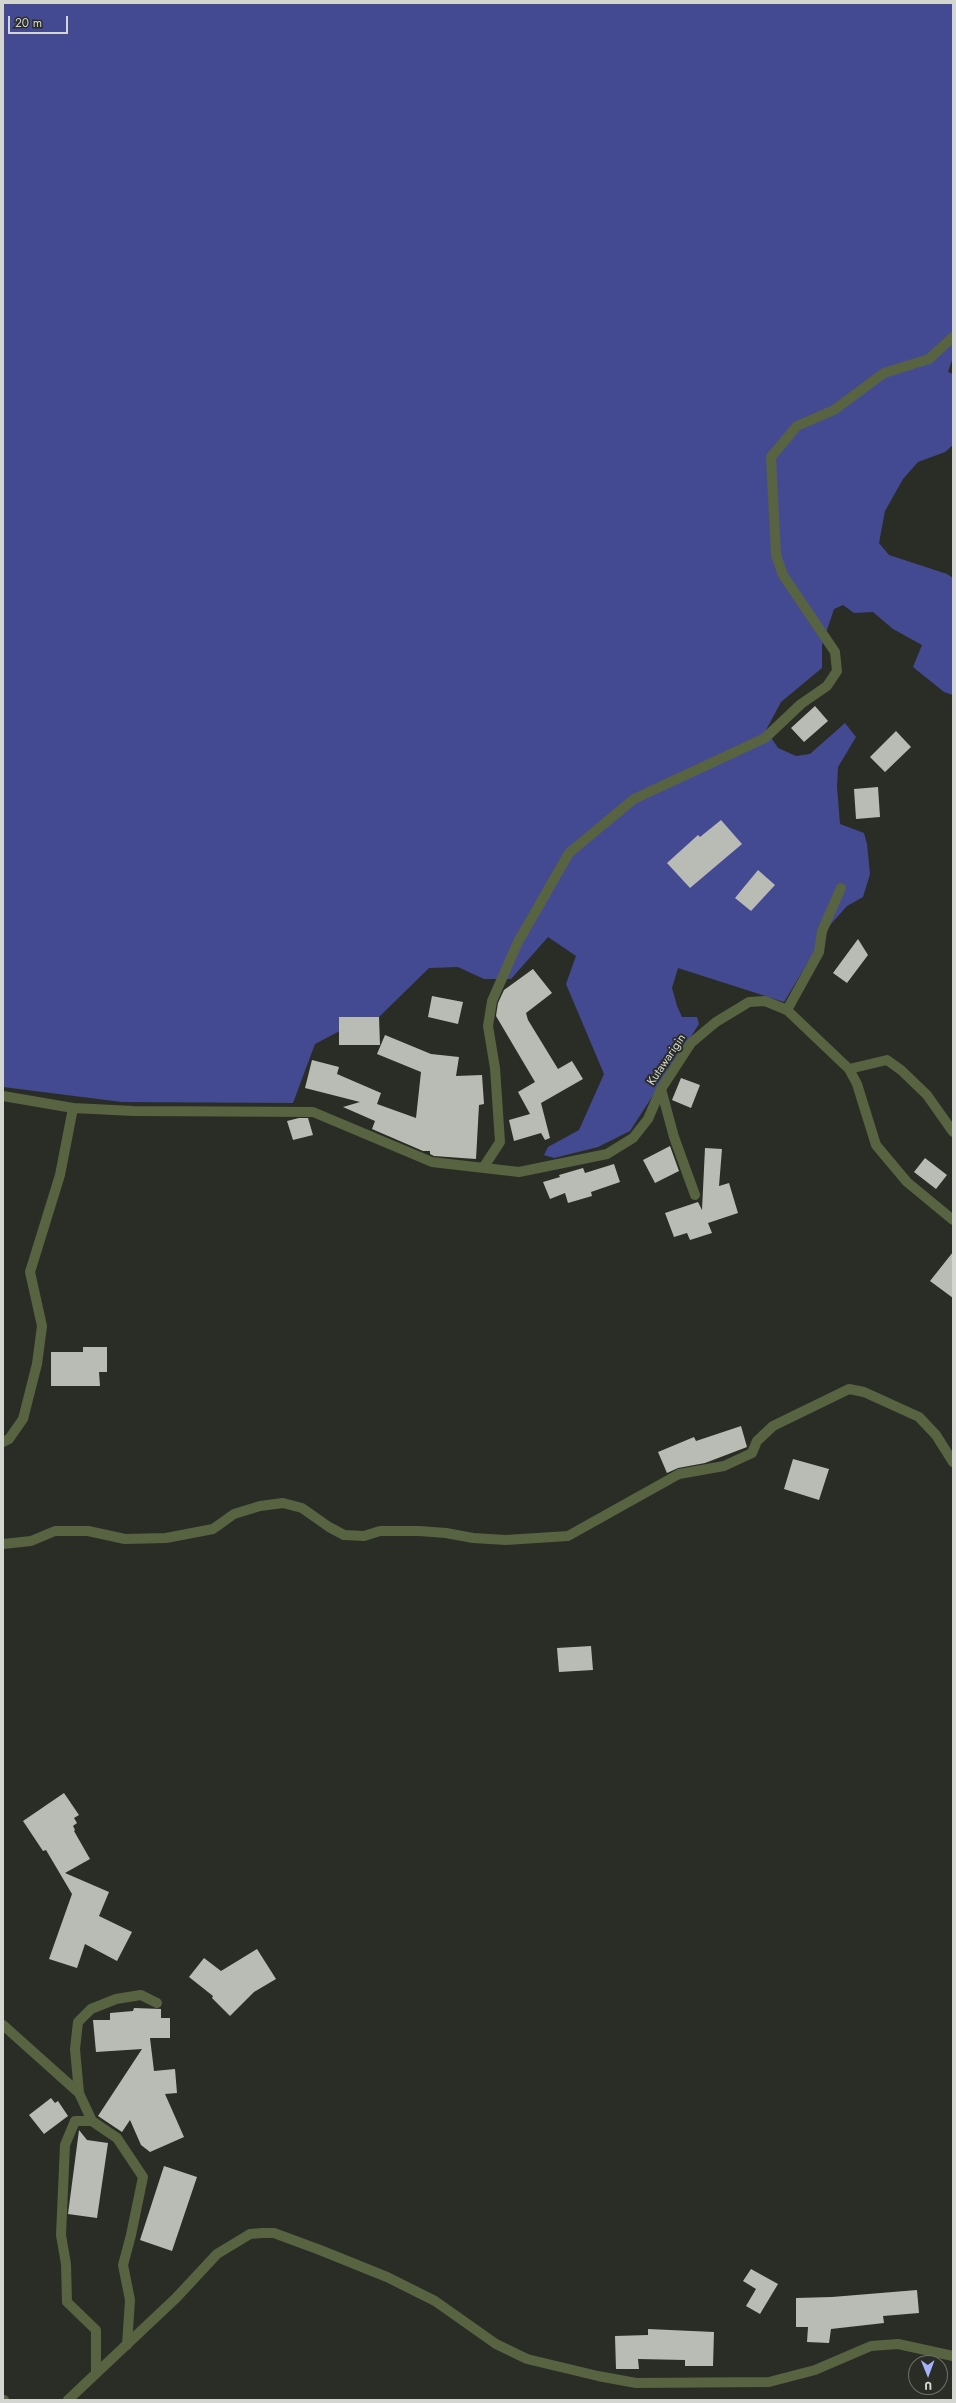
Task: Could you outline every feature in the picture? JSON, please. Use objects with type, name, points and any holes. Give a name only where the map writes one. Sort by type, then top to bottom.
[{"type":"street","points":[[483,1168],[500,1142],[495,1068],[488,1026],[492,1001],[518,942],[569,853],[634,799],[765,738],[800,704],[827,686],[837,671],[835,652],[783,575],[776,555],[771,457],[797,426],[834,410],[884,373],[929,359],[953,337]]},
{"type":"street","points":[[787,1010],[819,952],[822,931],[841,888]]},
{"type":"street","name":"Kutawarigin","points":[[3,1096],[73,1108],[132,1111],[313,1112],[432,1162],[519,1172],[607,1154],[633,1138],[648,1120],[661,1088],[691,1043],[716,1022],[749,1002],[765,1001],[787,1010],[849,1068],[857,1084],[876,1145],[907,1182],[953,1220]]},
{"type":"street","points":[[849,1068],[887,1060],[901,1070],[927,1095],[953,1132]]},
{"type":"street","points":[[661,1088],[674,1137],[695,1195]]},
{"type":"street","points":[[3,1442],[9,1439],[23,1419],[37,1364],[42,1326],[30,1272],[60,1175],[73,1108]]},
{"type":"street","points":[[3,1544],[31,1542],[55,1531],[88,1532],[125,1539],[166,1538],[213,1529],[234,1514],[260,1506],[283,1503],[302,1508],[329,1527],[344,1535],[364,1536],[380,1531],[420,1531],[446,1533],[473,1538],[506,1540],[568,1536],[679,1474],[724,1466],[752,1453],[757,1441],[773,1426],[848,1389],[864,1392],[919,1417],[936,1435],[953,1462]]},
{"type":"street","points":[[127,2345],[130,2300],[123,2265],[132,2236],[143,2177],[117,2138],[92,2121],[79,2093],[76,2060],[78,2022],[91,2009],[116,1999],[141,1995],[157,2003]]},
{"type":"street","points":[[3,2025],[8,2027],[59,2077],[79,2093]]},
{"type":"street","points":[[92,2121],[75,2121],[65,2145],[61,2235],[66,2264],[67,2302],[96,2330],[96,2372]]},
{"type":"street","points":[[68,2400],[96,2372],[127,2345],[217,2254],[250,2234],[262,2232],[274,2233],[314,2247],[387,2277],[435,2301],[496,2344],[527,2359],[598,2376],[636,2383],[769,2382],[815,2370],[871,2346],[898,2344],[953,2356]]},
{"type":"shaded area","points":[[3,3],[953,3],[953,357],[948,372],[953,374],[953,445],[945,452],[918,462],[903,479],[885,511],[879,543],[889,555],[947,574],[953,578],[953,695],[944,692],[913,667],[922,645],[893,629],[873,612],[854,613],[843,605],[834,609],[822,645],[822,668],[781,702],[766,730],[778,748],[796,756],[810,754],[845,723],[856,737],[838,767],[837,787],[840,824],[864,833],[867,844],[870,874],[863,897],[847,906],[831,924],[784,1002],[678,968],[672,988],[677,1006],[682,1017],[697,1017],[699,1024],[630,1131],[598,1147],[554,1158],[544,1155],[548,1147],[579,1130],[604,1074],[566,984],[576,956],[548,937],[511,979],[484,979],[458,967],[429,968],[379,1017],[353,1024],[315,1044],[293,1103],[122,1102],[3,1087]]},
{"type":"building","points":[[815,706],[828,721],[804,742],[791,728]]},
{"type":"building","points":[[896,731],[911,747],[885,772],[870,757]]},
{"type":"building","points":[[878,787],[880,817],[856,819],[854,789]]},
{"type":"building","points":[[721,820],[742,844],[690,888],[667,863],[698,835],[700,837]]},
{"type":"building","points":[[758,870],[775,885],[751,911],[735,898]]},
{"type":"building","points":[[858,939],[868,955],[847,983],[833,973]]},
{"type":"building","points":[[533,969],[552,993],[526,1013],[528,1020],[558,1069],[572,1061],[583,1079],[541,1103],[550,1138],[545,1140],[541,1133],[514,1141],[509,1120],[530,1114],[518,1092],[535,1082],[496,1016],[498,1003],[504,990]]},
{"type":"building","points":[[432,996],[463,1002],[458,1024],[428,1017]]},
{"type":"building","points":[[339,1017],[379,1017],[380,1045],[339,1045]]},
{"type":"building","points":[[385,1035],[431,1054],[459,1057],[456,1076],[482,1075],[484,1104],[479,1105],[476,1159],[434,1156],[430,1154],[430,1151],[423,1151],[372,1129],[375,1121],[343,1107],[360,1102],[305,1088],[312,1060],[339,1067],[337,1074],[381,1093],[377,1104],[416,1118],[421,1072],[377,1054]]},
{"type":"building","points":[[681,1078],[700,1085],[691,1108],[672,1100]]},
{"type":"building","points":[[299,1118],[308,1118],[313,1135],[293,1140],[287,1121]]},
{"type":"building","points":[[670,1146],[679,1171],[655,1183],[643,1160]]},
{"type":"building","points":[[705,1148],[722,1149],[719,1186],[729,1183],[738,1213],[708,1223],[712,1233],[690,1240],[687,1233],[674,1237],[665,1213],[698,1202],[702,1210]]},
{"type":"building","points":[[925,1158],[947,1175],[936,1189],[914,1172]]},
{"type":"building","points":[[614,1164],[620,1182],[591,1192],[592,1196],[568,1203],[565,1193],[550,1199],[543,1182],[560,1177],[559,1175],[583,1168],[585,1173]]},
{"type":"building","points":[[953,1252],[953,1298],[930,1281]]},
{"type":"building","points":[[83,1347],[107,1347],[107,1372],[99,1372],[100,1386],[51,1386],[51,1352],[83,1352]]},
{"type":"building","points":[[741,1426],[747,1447],[705,1463],[678,1468],[667,1473],[658,1452],[694,1437],[696,1441]]},
{"type":"building","points":[[793,1459],[829,1469],[819,1500],[784,1489]]},
{"type":"building","points":[[591,1646],[593,1670],[559,1672],[557,1648]]},
{"type":"building","points":[[64,1793],[79,1815],[74,1818],[77,1823],[73,1826],[74,1831],[90,1859],[65,1873],[109,1892],[99,1916],[132,1932],[117,1961],[85,1944],[77,1968],[49,1959],[72,1894],[46,1850],[43,1851],[23,1821]]},
{"type":"building","points":[[257,1949],[276,1979],[254,1992],[230,2016],[212,1998],[213,1996],[189,1977],[204,1958],[221,1971]]},
{"type":"building","points":[[134,2008],[161,2009],[161,2018],[170,2018],[170,2038],[150,2038],[154,2071],[175,2069],[177,2093],[165,2094],[184,2137],[150,2152],[141,2145],[130,2120],[122,2132],[98,2116],[142,2049],[96,2052],[93,2020],[110,2020],[110,2013],[133,2011]]},
{"type":"building","points":[[51,2098],[55,2103],[58,2101],[68,2116],[44,2134],[29,2115]]},
{"type":"building","points":[[79,2130],[87,2140],[108,2143],[97,2218],[68,2214]]},
{"type":"building","points":[[164,2166],[197,2177],[172,2251],[140,2240]]},
{"type":"building","points":[[751,2269],[778,2284],[760,2314],[746,2306],[756,2289],[743,2281]]},
{"type":"building","points":[[917,2290],[919,2313],[883,2316],[884,2323],[831,2329],[829,2343],[807,2342],[808,2327],[796,2327],[796,2298],[832,2297]]},
{"type":"building","points":[[648,2329],[714,2332],[713,2366],[685,2366],[685,2360],[638,2359],[639,2369],[616,2369],[615,2336],[648,2335]]}]
